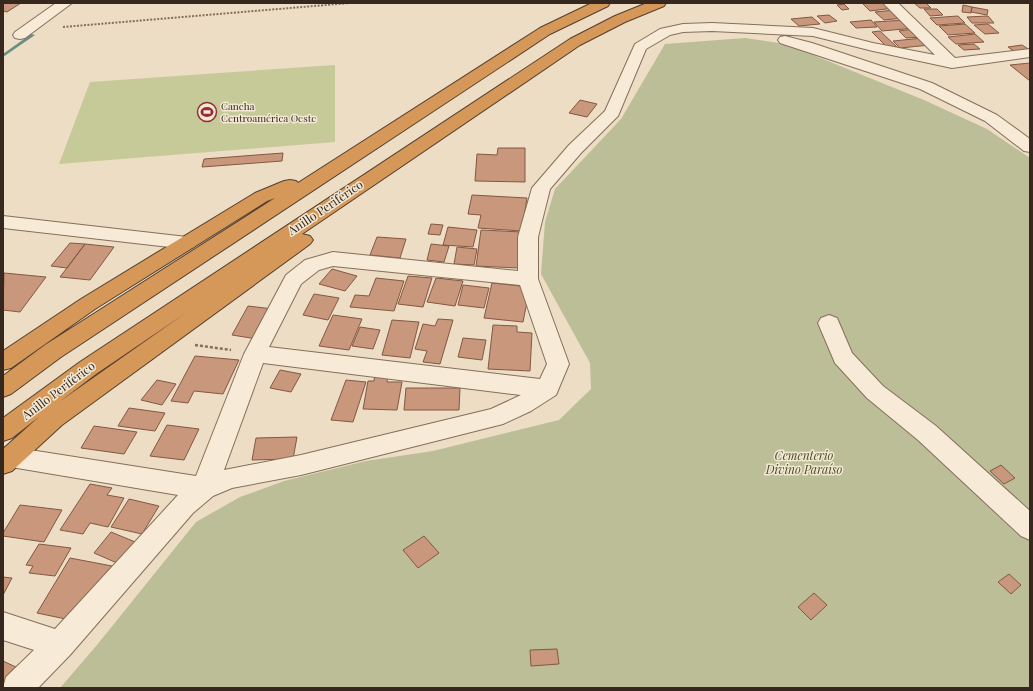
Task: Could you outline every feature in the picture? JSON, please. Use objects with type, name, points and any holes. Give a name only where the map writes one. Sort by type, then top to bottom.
[{"type":"highway","points":[[3,388],[53,351],[545,31],[603,3]]},
{"type":"highway","name":"Anillo Periférico","points":[[3,431],[88,368],[372,176],[575,42],[620,19],[659,3]]},
{"type":"highway","points":[[3,362],[88,304],[261,197],[334,168]]},
{"type":"highway","points":[[7,461],[54,418],[310,235],[372,176]]},
{"type":"street","points":[[23,33],[65,3]]},
{"type":"street","points":[[890,3],[952,63]]},
{"type":"street","points":[[17,688],[60,645],[184,505],[204,488],[230,478],[301,465],[495,417],[523,405],[548,389],[558,364],[528,279],[528,237],[541,188],[575,149],[612,113],[640,47],[665,32],[683,28],[712,27],[813,32],[873,48],[952,63],[1030,53]]},
{"type":"street","points":[[737,29],[807,46],[926,86],[991,118],[1030,147]]},
{"type":"street","points":[[3,222],[186,243]]},
{"type":"street","points":[[204,488],[255,354],[293,280],[312,264],[333,259],[528,279]]},
{"type":"street","points":[[830,323],[843,358],[875,392],[928,433],[1030,528]]},
{"type":"street","points":[[255,354],[548,389]]},
{"type":"street","points":[[7,461],[204,488]]},
{"type":"street","points":[[3,626],[60,645]]},
{"type":"path","points":[[23,33],[350,3]]},
{"type":"path","points":[[163,340],[255,354]]},
{"type":"green space","name":"Cementerio Divino Paraíso","points":[[745,38],[786,44],[924,100],[987,129],[1030,158],[1030,688],[60,688],[97,645],[196,522],[240,497],[284,481],[366,461],[433,451],[559,420],[591,389],[590,363],[541,274],[545,222],[555,189],[621,119],[665,44]]},
{"type":"green space","name":"Cancha Centroamérica Oeste","points":[[335,65],[335,142],[59,164],[90,82]]},
{"type":"building","points":[[3,3],[21,3],[7,12],[3,11]]},
{"type":"building","points":[[862,3],[888,3],[894,8],[870,11]]},
{"type":"building","points":[[914,3],[926,3],[931,8],[920,8]]},
{"type":"building","points":[[844,4],[849,9],[842,10],[837,5]]},
{"type":"building","points":[[963,5],[972,7],[971,13],[962,12]]},
{"type":"building","points":[[972,7],[988,10],[987,15],[971,12]]},
{"type":"building","points":[[924,9],[937,9],[943,15],[930,16]]},
{"type":"building","points":[[895,10],[904,18],[884,20],[875,12]]},
{"type":"building","points":[[829,15],[837,21],[825,23],[817,16]]},
{"type":"building","points":[[958,16],[965,23],[937,25],[930,18]]},
{"type":"building","points":[[988,16],[994,23],[972,23],[967,17]]},
{"type":"building","points":[[812,17],[820,24],[799,26],[791,19]]},
{"type":"building","points":[[871,20],[877,27],[856,28],[850,22]]},
{"type":"building","points":[[906,20],[915,28],[882,31],[874,22]]},
{"type":"building","points":[[965,24],[975,33],[948,35],[939,26]]},
{"type":"building","points":[[988,24],[999,33],[985,34],[974,25]]},
{"type":"building","points":[[913,29],[922,37],[906,38],[899,31]]},
{"type":"building","points":[[880,31],[897,47],[888,48],[872,32]]},
{"type":"building","points":[[975,34],[984,42],[956,44],[948,37]]},
{"type":"building","points":[[923,38],[930,45],[900,48],[893,41]]},
{"type":"building","points":[[974,44],[980,49],[964,50],[958,45]]},
{"type":"building","points":[[1022,45],[1030,50],[1015,52],[1008,47]]},
{"type":"building","points":[[1030,63],[1030,81],[1010,65]]},
{"type":"building","points":[[580,100],[597,104],[587,117],[569,113]]},
{"type":"building","points":[[498,148],[525,148],[525,182],[475,181],[477,154],[497,155]]},
{"type":"building","points":[[283,153],[282,161],[202,167],[204,159]]},
{"type":"building","points":[[472,195],[527,198],[522,231],[478,228],[481,215],[468,214]]},
{"type":"building","points":[[431,224],[443,225],[440,235],[428,234]]},
{"type":"building","points":[[448,227],[477,230],[473,247],[443,245]]},
{"type":"building","points":[[481,230],[522,232],[519,268],[476,266]]},
{"type":"building","points":[[377,237],[406,239],[400,258],[370,255]]},
{"type":"building","points":[[70,243],[85,244],[67,268],[51,266]]},
{"type":"building","points":[[85,244],[114,247],[90,280],[60,277]]},
{"type":"building","points":[[431,244],[449,246],[444,262],[427,260]]},
{"type":"building","points":[[457,247],[477,249],[474,265],[454,264]]},
{"type":"building","points":[[332,269],[357,276],[345,291],[319,284]]},
{"type":"building","points":[[4,273],[46,277],[20,312],[3,310]]},
{"type":"building","points":[[408,276],[432,278],[423,307],[398,304]]},
{"type":"building","points":[[376,278],[404,281],[394,311],[350,307],[355,295],[369,296]]},
{"type":"building","points":[[436,278],[463,281],[455,306],[427,302]]},
{"type":"building","points":[[492,283],[530,287],[523,322],[484,318]]},
{"type":"building","points":[[463,285],[489,288],[484,308],[458,305]]},
{"type":"building","points":[[314,294],[339,298],[328,320],[303,315]]},
{"type":"building","points":[[248,306],[273,309],[257,339],[232,335]]},
{"type":"building","points":[[333,315],[362,319],[349,350],[319,346]]},
{"type":"building","points":[[438,319],[453,320],[440,364],[423,362],[427,351],[415,349],[423,324],[435,326]]},
{"type":"building","points":[[392,320],[419,322],[410,358],[382,355]]},
{"type":"building","points":[[493,325],[517,326],[517,332],[532,333],[530,371],[488,369]]},
{"type":"building","points":[[360,327],[380,330],[373,349],[352,346]]},
{"type":"building","points":[[463,338],[486,340],[482,360],[458,357]]},
{"type":"building","points":[[195,356],[239,360],[223,394],[194,391],[188,403],[171,401]]},
{"type":"building","points":[[280,370],[301,374],[291,392],[270,388]]},
{"type":"building","points":[[375,373],[388,373],[387,382],[402,382],[397,410],[363,409],[368,381],[374,381]]},
{"type":"building","points":[[157,380],[176,384],[162,405],[141,400]]},
{"type":"building","points":[[346,380],[366,382],[353,422],[331,420]]},
{"type":"building","points":[[406,388],[460,388],[459,410],[404,410]]},
{"type":"building","points":[[129,408],[165,413],[155,431],[118,426]]},
{"type":"building","points":[[167,425],[199,429],[184,460],[150,456]]},
{"type":"building","points":[[94,426],[137,432],[124,454],[81,448]]},
{"type":"building","points":[[297,437],[293,459],[252,460],[256,438]]},
{"type":"building","points":[[1001,465],[1015,478],[1004,484],[990,471]]},
{"type":"building","points":[[90,484],[112,488],[107,495],[124,498],[108,527],[90,523],[83,534],[60,530]]},
{"type":"building","points":[[129,499],[159,506],[142,534],[111,527]]},
{"type":"building","points":[[20,505],[62,510],[44,542],[3,536],[3,533]]},
{"type":"building","points":[[111,532],[140,544],[124,566],[94,553]]},
{"type":"building","points":[[424,536],[439,553],[418,568],[403,550]]},
{"type":"building","points":[[39,544],[71,548],[55,576],[29,573],[33,566],[26,565]]},
{"type":"building","points":[[70,558],[112,566],[80,622],[37,613]]},
{"type":"building","points":[[1009,574],[1021,585],[1011,594],[998,582]]},
{"type":"building","points":[[3,577],[12,578],[3,595]]},
{"type":"building","points":[[814,593],[827,605],[811,620],[798,607]]},
{"type":"building","points":[[557,649],[559,664],[531,666],[530,650]]},
{"type":"building","points":[[3,661],[18,668],[3,686]]},
{"type":"waterway","points":[[3,56],[33,35]]},
{"type":"place","name":"Cancha Centroamérica Oeste","points":[[207,112]]}]
